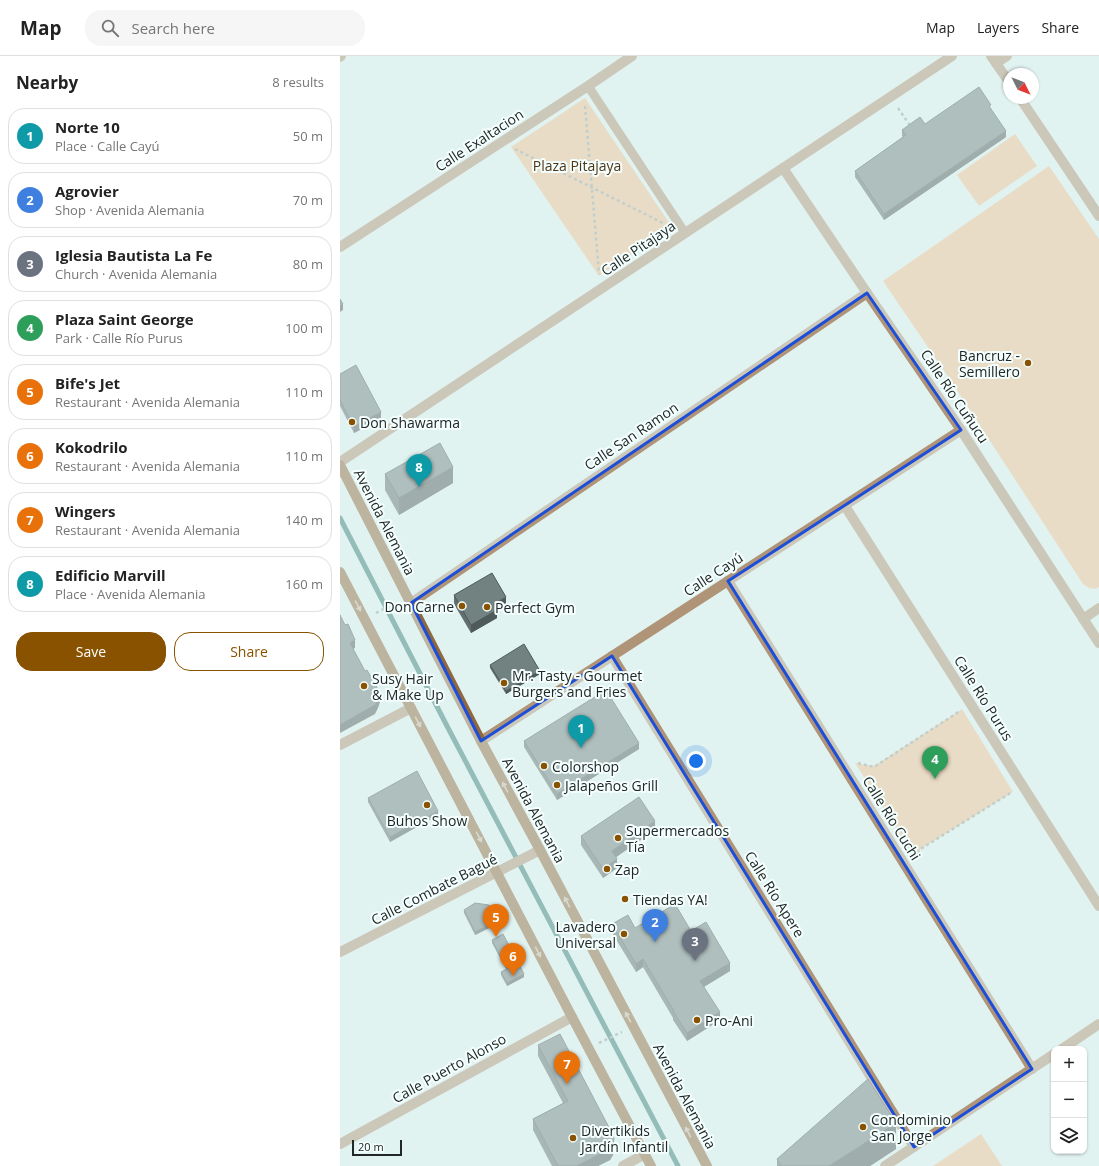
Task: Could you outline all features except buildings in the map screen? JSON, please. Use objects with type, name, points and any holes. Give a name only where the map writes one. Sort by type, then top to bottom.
[{"type":"main road","name":"Avenida Alemania","points":[[340,464],[535,853],[706,1166]]},
{"type":"main road","points":[[340,572],[651,1166]]},
{"type":"street","name":"Calle Exaltacion","points":[[340,247],[632,56]]},
{"type":"street","name":"Calle Pitajaya","points":[[340,464],[952,56]]},
{"type":"street","points":[[1003,73],[994,60],[1007,56]]},
{"type":"street","points":[[1024,104],[1098,213]]},
{"type":"street","name":"Calle Río Cuñucu","points":[[784,168],[961,430],[1099,643]]},
{"type":"street","name":"Calle San Ramon","points":[[411,603],[867,293]]},
{"type":"street","name":"Calle Cayú","points":[[480,741],[961,430]]},
{"type":"street","name":"Calle Río Purus","points":[[845,506],[1099,906]]},
{"type":"street","name":"Calle Río Cuchi","points":[[728,581],[1032,1069]]},
{"type":"street","points":[[1083,619],[1099,608]]},
{"type":"street","name":"Calle Río Apere","points":[[612,656],[914,1147]]},
{"type":"street","points":[[340,745],[411,708]]},
{"type":"street","name":"Calle Combate Bagué","points":[[340,952],[535,853]]},
{"type":"street","name":"Calle Puerto Alonso","points":[[340,1144],[572,1016]]},
{"type":"street","points":[[1066,1046],[1099,1024]]},
{"type":"street","points":[[886,1166],[1051,1056]]},
{"type":"street","points":[[623,1166],[645,1154]]},
{"type":"lane","points":[[588,86],[685,233]]},
{"type":"path","points":[[588,86],[584,98],[599,276],[606,286]]},
{"type":"path","points":[[891,97],[912,129]]},
{"type":"path","points":[[506,139],[511,147],[685,233]]},
{"type":"path","points":[[380,611],[394,604]]},
{"type":"path","points":[[844,767],[855,763],[874,766],[971,704]]},
{"type":"path","points":[[906,866],[916,860],[919,850],[1023,786]]},
{"type":"path","points":[[602,1041],[620,1033]]},
{"type":"highlighted area","points":[[867,293],[961,430],[728,581],[1032,1069],[914,1147],[612,656],[481,741],[411,603]]},
{"type":"green space","name":"Plaza Pitajaya","points":[[585,98],[672,227],[599,276],[511,147]]},
{"type":"green space","points":[[1015,134],[1037,166],[979,206],[957,175]]},
{"type":"green space","name":"Bancruz - Semillero","points":[[1049,166],[1099,239],[1099,587],[1095,589],[1089,588],[1083,584],[949,378],[883,281]]},
{"type":"green space","points":[[962,709],[1013,792],[919,850],[916,860],[855,763],[874,766]]},
{"type":"green space","points":[[981,1134],[1002,1166],[933,1166]]},
{"type":"waterway","points":[[340,518],[447,726],[678,1166]]},
{"type":"place","name":"Bancruz - Semillero","points":[[1028,363]]},
{"type":"place","name":"Don Shawarma","points":[[352,422]]},
{"type":"place","name":"Edificio Marvill","points":[[419,487]]},
{"type":"place","name":"Don Carne","points":[[462,606]]},
{"type":"place","name":"Perfect Gym","points":[[487,607]]},
{"type":"place","name":"Mr. Tasty - Gourmet Burgers and Fries","points":[[504,683]]},
{"type":"place","name":"Susy Hair & Make Up","points":[[364,686]]},
{"type":"place","name":"Norte 10","points":[[581,748]]},
{"type":"place","name":"Colorshop","points":[[544,766]]},
{"type":"place","name":"Plaza Saint George","points":[[935,779]]},
{"type":"place","name":"Jalapeños Grill","points":[[557,785]]},
{"type":"place","name":"Buhos Show","points":[[427,805]]},
{"type":"place","name":"Supermercados Tía","points":[[618,838]]},
{"type":"place","name":"Zap","points":[[607,869]]},
{"type":"place","name":"Tiendas YA!","points":[[625,899]]},
{"type":"place","name":"Lavadero Universal","points":[[624,934]]},
{"type":"place","name":"Bife's Jet","points":[[496,937]]},
{"type":"place","name":"Agrovier","points":[[655,942]]},
{"type":"place","name":"Iglesia Bautista La Fe","points":[[695,961]]},
{"type":"place","name":"Kokodrilo","points":[[513,976]]},
{"type":"place","name":"Pro-Ani","points":[[697,1020]]},
{"type":"place","name":"Wingers","points":[[567,1084]]},
{"type":"place","name":"Condominio San Jorge","points":[[863,1127]]},
{"type":"place","name":"Divertikids Jardín Infantil","points":[[573,1138]]}]
